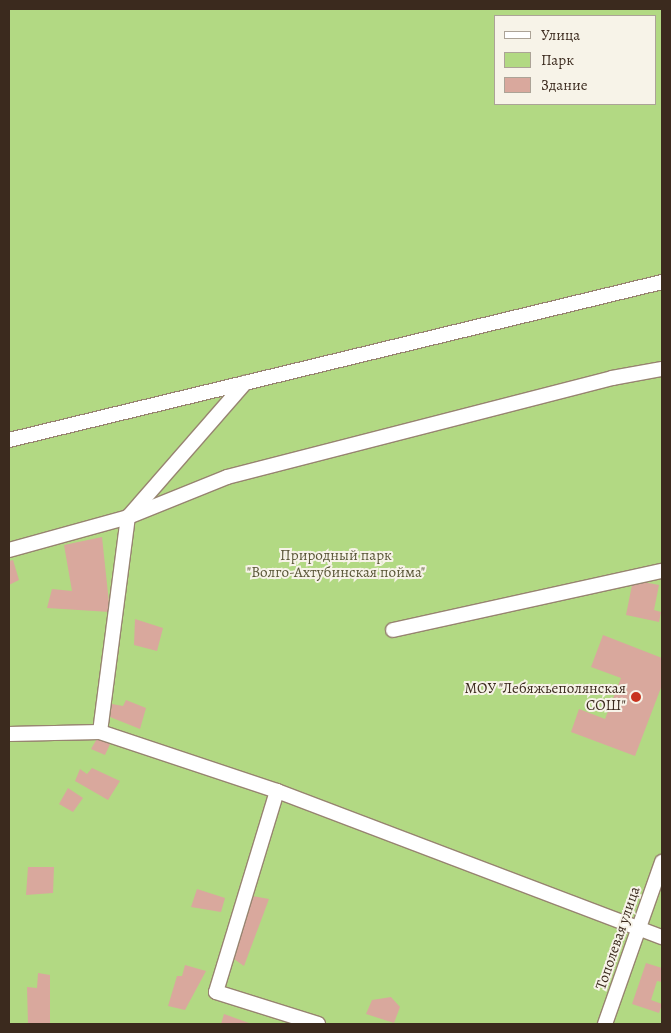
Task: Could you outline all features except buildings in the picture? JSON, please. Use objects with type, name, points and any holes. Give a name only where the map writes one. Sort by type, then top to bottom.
[{"type":"street","points":[[9,440],[662,282]]},
{"type":"street","points":[[9,550],[128,517],[227,477],[602,381],[662,369]]},
{"type":"street","points":[[100,732],[128,517],[245,383]]},
{"type":"street","points":[[393,630],[662,570]]},
{"type":"street","points":[[9,734],[100,732],[277,791],[662,937]]},
{"type":"street","points":[[277,791],[216,992],[318,1024]]},
{"type":"street","name":"Тополевая улица","points":[[605,1024],[662,862]]},
{"type":"green space","name":"Природный парк \"Волго-Ахтубинская пойма\"","points":[[9,9],[662,9],[662,1024],[9,1024]]},
{"type":"place","name":"МОУ \"Лебяжьеполянская СОШ\"","points":[[636,697]]}]
